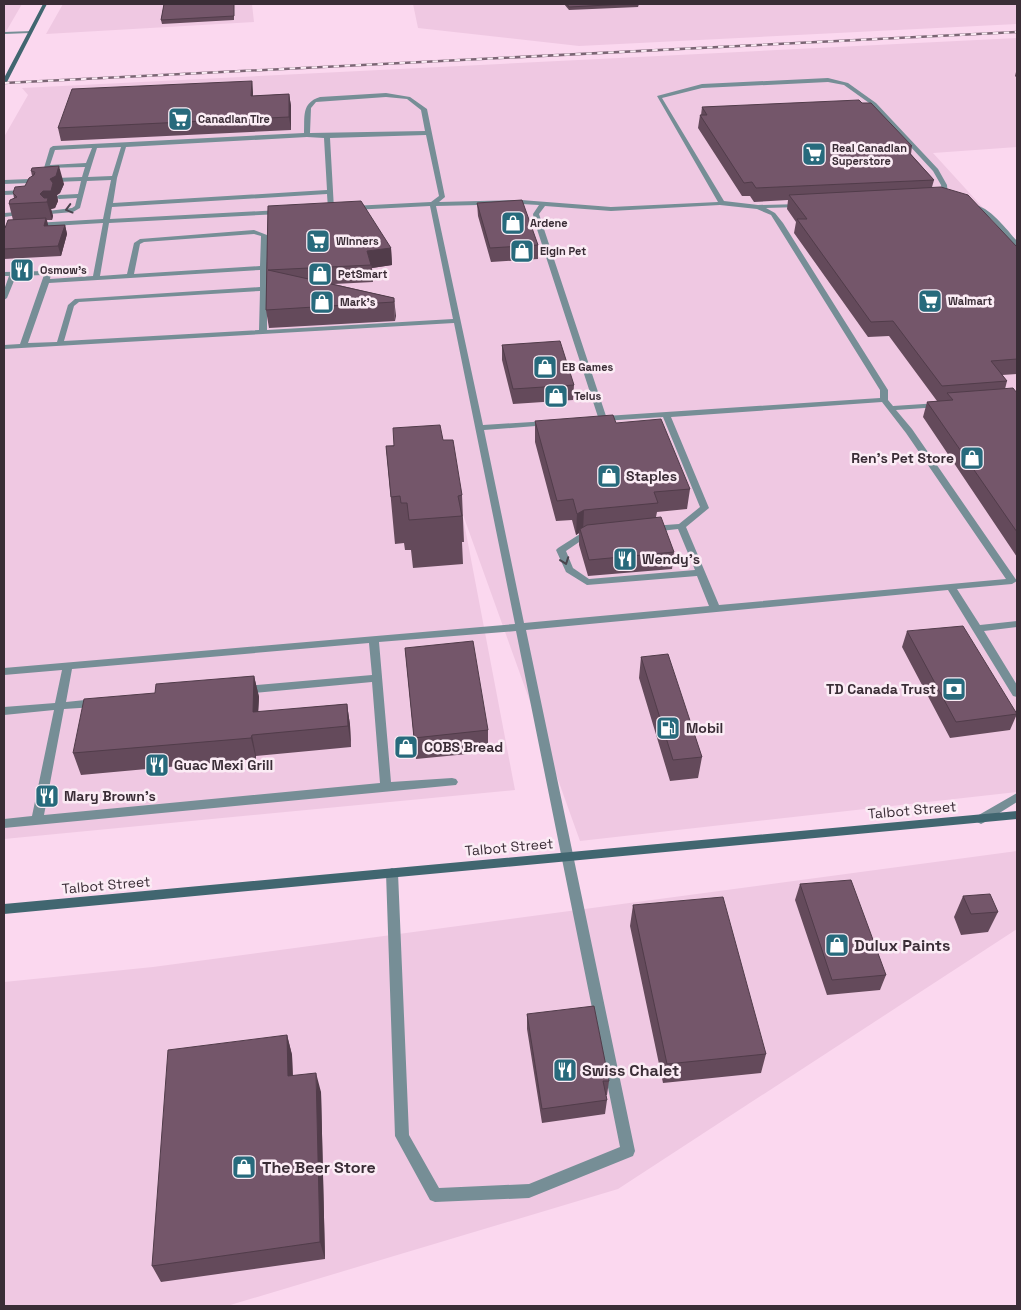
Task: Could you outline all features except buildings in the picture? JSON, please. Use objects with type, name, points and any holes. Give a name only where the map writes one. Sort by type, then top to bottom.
[{"type":"main road","points":[[4,82],[45,4]]},
{"type":"main road","name":"Talbot Street","points":[[4,909],[1017,815]]},
{"type":"lane","points":[[4,33],[30,32]]},
{"type":"lane","points":[[722,204],[659,97],[702,86],[828,80],[846,84],[874,104],[936,170],[944,185],[946,196]]},
{"type":"lane","points":[[308,135],[308,108],[320,99],[386,96],[408,98],[424,109],[442,196],[434,204]]},
{"type":"lane","points":[[89,165],[46,167],[54,148],[308,135],[428,133]]},
{"type":"lane","points":[[327,136],[331,209]]},
{"type":"lane","points":[[96,278],[114,178],[124,145]]},
{"type":"lane","points":[[50,212],[72,210],[78,207],[84,179],[95,146]]},
{"type":"lane","points":[[35,191],[4,194],[6,182],[114,178]]},
{"type":"lane","points":[[62,190],[81,192]]},
{"type":"lane","points":[[59,197],[81,192]]},
{"type":"lane","points":[[22,226],[106,221],[329,192]]},
{"type":"lane","points":[[937,197],[946,196],[953,198]]},
{"type":"lane","points":[[4,200],[32,198]]},
{"type":"lane","points":[[321,210],[478,202],[611,209],[722,204],[758,208],[807,204]]},
{"type":"lane","points":[[967,202],[993,218],[1017,245]]},
{"type":"lane","points":[[392,873],[402,1136],[435,1195],[529,1191],[628,1151],[434,204]]},
{"type":"lane","points":[[542,204],[536,214],[537,220],[599,419],[884,400]]},
{"type":"lane","points":[[109,205],[222,206],[292,211]]},
{"type":"lane","points":[[4,671],[520,627],[1012,581],[909,432],[884,400],[884,390],[780,223],[773,214],[758,208]]},
{"type":"lane","points":[[4,215],[17,214]]},
{"type":"lane","points":[[130,276],[137,243],[142,240],[260,233],[266,237],[263,333]]},
{"type":"lane","points":[[46,281],[265,268]]},
{"type":"lane","points":[[4,274],[46,272],[48,274],[24,346]]},
{"type":"lane","points":[[4,298],[13,274]]},
{"type":"lane","points":[[60,344],[71,304],[76,300],[264,289]]},
{"type":"lane","points":[[4,347],[457,321]]},
{"type":"lane","points":[[891,408],[949,404]]},
{"type":"lane","points":[[642,530],[681,526],[705,508],[666,415]]},
{"type":"lane","points":[[479,428],[557,422]]},
{"type":"lane","points":[[681,526],[715,608]]},
{"type":"lane","points":[[603,534],[584,536],[561,550],[568,570],[587,582],[700,573]]},
{"type":"lane","points":[[951,587],[1017,693]]},
{"type":"lane","points":[[977,629],[1017,624]]},
{"type":"lane","points":[[374,639],[386,787]]},
{"type":"lane","points":[[37,820],[68,665]]},
{"type":"lane","points":[[229,691],[377,678]]},
{"type":"lane","points":[[4,711],[110,702]]},
{"type":"lane","points":[[4,823],[452,782]]},
{"type":"lane","points":[[981,818],[1017,797]]},
{"type":"shaded area","points":[[4,4],[22,4],[4,35]]},
{"type":"shaded area","points":[[63,4],[252,4],[254,22],[46,34]]},
{"type":"shaded area","points":[[413,4],[1017,4],[1017,24],[579,46],[418,28]]},
{"type":"shaded area","points":[[1017,38],[1017,147],[933,153],[1017,245],[1017,792],[580,841],[462,512],[515,790],[4,839],[4,137],[28,95],[22,88]]},
{"type":"shaded area","points":[[1017,851],[1017,929],[618,1189],[227,1306],[4,1306],[4,982],[153,967]]},
{"type":"railway","points":[[4,83],[1017,32]]},
{"type":"place","name":"Canadian Tire","points":[[180,119]]},
{"type":"place","name":"Real Canadian Superstore","points":[[814,154]]},
{"type":"place","name":"Ardene","points":[[513,223]]},
{"type":"place","name":"Winners","points":[[318,241]]},
{"type":"place","name":"Elgin Pet","points":[[522,251]]},
{"type":"place","name":"Osmow's","points":[[22,270]]},
{"type":"place","name":"PetSmart","points":[[320,274]]},
{"type":"place","name":"Walmart","points":[[930,301]]},
{"type":"place","name":"Mark's","points":[[322,302]]},
{"type":"place","name":"EB Games","points":[[545,367]]},
{"type":"place","name":"Telus","points":[[556,396]]},
{"type":"place","name":"Ren's Pet Store","points":[[972,458]]},
{"type":"place","name":"Staples","points":[[609,476]]},
{"type":"place","name":"Wendy's","points":[[625,559]]},
{"type":"place","name":"TD Canada Trust","points":[[954,689]]},
{"type":"place","name":"Mobil","points":[[668,728]]},
{"type":"place","name":"COBS Bread","points":[[406,747]]},
{"type":"place","name":"Guac Mexi Grill","points":[[157,765]]},
{"type":"place","name":"Mary Brown's","points":[[47,796]]},
{"type":"place","name":"Dulux Paints","points":[[837,945]]},
{"type":"place","name":"Swiss Chalet","points":[[565,1070]]},
{"type":"place","name":"The Beer Store","points":[[244,1167]]}]
